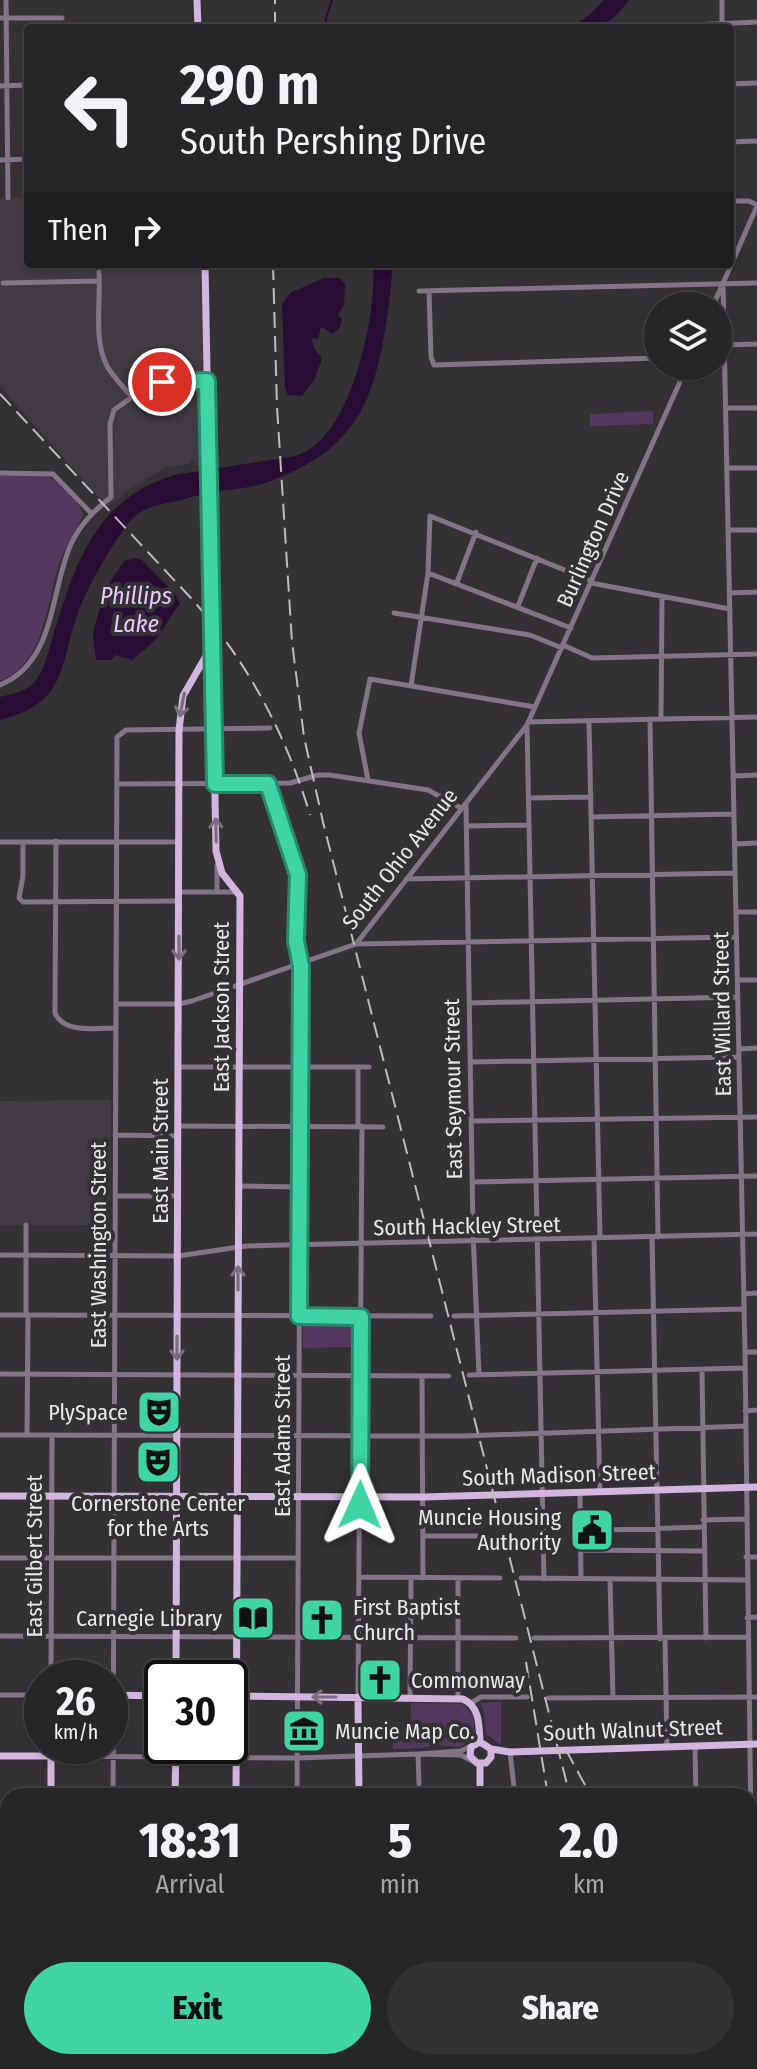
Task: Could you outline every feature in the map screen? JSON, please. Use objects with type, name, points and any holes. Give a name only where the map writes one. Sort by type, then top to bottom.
[{"type":"main road","points":[[197,0],[198,24]]},
{"type":"main road","name":"East Jackson Street","points":[[205,268],[218,859],[222,873],[240,896],[235,1660]]},
{"type":"main road","name":"East Main Street","points":[[176,1660],[179,730],[182,701],[206,656],[212,631]]},
{"type":"main road","points":[[196,674],[214,674]]},
{"type":"main road","name":"South Madison Street","points":[[0,1496],[423,1497],[757,1487]]},
{"type":"main road","points":[[248,1696],[458,1698],[471,1703],[478,1717],[477,1743],[469,1753],[477,1763],[479,1788]]},
{"type":"main road","points":[[358,1697],[359,1788]]},
{"type":"main road","points":[[477,1743],[491,1753],[477,1763]]},
{"type":"main road","name":"South Walnut Street","points":[[491,1753],[753,1744]]},
{"type":"main road","points":[[0,1756],[24,1756]]},
{"type":"main road","points":[[50,1788],[51,1764]]},
{"type":"main road","points":[[175,1764],[175,1788]]},
{"type":"main road","name":"East Jackson Street","points":[[236,1788],[237,1764]]},
{"type":"street","points":[[6,0],[3,86],[8,198]]},
{"type":"street","points":[[722,0],[722,24]]},
{"type":"street","points":[[3,18],[62,18]]},
{"type":"street","points":[[734,25],[757,22]]},
{"type":"street","points":[[734,84],[757,83]]},
{"type":"street","points":[[3,86],[24,85]]},
{"type":"street","points":[[734,142],[757,141]]},
{"type":"street","points":[[4,160],[24,159]]},
{"type":"street","points":[[734,201],[749,201],[757,206],[734,259]]},
{"type":"street","points":[[719,292],[730,268]]},
{"type":"street","points":[[99,272],[101,346],[109,370],[131,396]]},
{"type":"street","points":[[3,283],[99,281]]},
{"type":"street","points":[[419,291],[757,283]]},
{"type":"street","name":"East Willard Street","points":[[723,284],[723,292]]},
{"type":"street","points":[[429,291],[431,361],[438,365],[644,358]]},
{"type":"street","points":[[732,345],[757,344]]},
{"type":"street","name":"Burlington Drive","points":[[528,723],[681,380]]},
{"type":"street","name":"East Willard Street","points":[[727,380],[752,1788]]},
{"type":"street","points":[[0,685],[21,672],[36,653],[50,618],[69,549],[91,513],[111,497],[110,418],[118,405],[156,382],[207,381]]},
{"type":"street","points":[[727,408],[757,408]]},
{"type":"street","points":[[728,468],[757,468]]},
{"type":"street","points":[[0,473],[53,474],[91,513]]},
{"type":"street","points":[[411,686],[428,573],[430,516],[476,532],[592,582],[730,609]]},
{"type":"street","points":[[729,530],[757,530]]},
{"type":"street","points":[[457,582],[476,532]]},
{"type":"street","points":[[518,606],[537,558]]},
{"type":"street","points":[[428,573],[571,628]]},
{"type":"street","points":[[730,593],[757,592]]},
{"type":"street","points":[[661,719],[662,597]]},
{"type":"street","points":[[394,613],[530,635],[591,658],[757,654]]},
{"type":"street","points":[[368,780],[359,733],[370,679],[535,707]]},
{"type":"street","points":[[544,1579],[528,723],[757,717]]},
{"type":"street","points":[[650,719],[657,1177],[653,1311],[659,1580],[667,1747]]},
{"type":"street","points":[[589,721],[599,1179],[595,1313],[600,1491]]},
{"type":"street","name":"South Ohio Avenue","points":[[116,1004],[179,1004],[356,944],[528,723]]},
{"type":"street","points":[[179,730],[270,728]]},
{"type":"street","name":"East Washington Street","points":[[113,1660],[119,734],[126,730],[179,730]]},
{"type":"street","points":[[514,741],[522,740],[528,748]]},
{"type":"street","points":[[117,784],[292,783],[321,774],[428,790],[463,805]]},
{"type":"street","points":[[733,776],[757,775]]},
{"type":"street","name":"East Adams Street","points":[[268,784],[298,875],[297,1788]]},
{"type":"street","points":[[528,798],[591,797]]},
{"type":"street","name":"East Seymour Street","points":[[463,805],[466,826],[472,1182],[479,1375]]},
{"type":"street","points":[[591,817],[734,814]]},
{"type":"street","points":[[466,826],[529,825]]},
{"type":"street","points":[[56,841],[55,1010],[58,1019],[67,1026],[116,1028]]},
{"type":"street","points":[[0,842],[180,842]]},
{"type":"street","points":[[23,842],[20,901],[116,901],[237,892]]},
{"type":"street","points":[[735,844],[757,843]]},
{"type":"street","points":[[217,892],[218,859]]},
{"type":"street","points":[[405,879],[735,873]]},
{"type":"street","points":[[736,912],[757,912]]},
{"type":"street","points":[[356,944],[736,937]]},
{"type":"street","points":[[738,980],[757,980]]},
{"type":"street","points":[[469,1003],[738,997]]},
{"type":"street","points":[[739,1049],[757,1048]]},
{"type":"street","points":[[470,1062],[739,1057]]},
{"type":"street","points":[[179,1067],[369,1067]]},
{"type":"street","points":[[358,1067],[361,1244],[358,1697]]},
{"type":"street","points":[[471,1121],[757,1117]]},
{"type":"street","points":[[178,1126],[383,1127]]},
{"type":"street","points":[[115,1135],[178,1136]]},
{"type":"street","points":[[472,1182],[757,1176]]},
{"type":"street","points":[[238,1186],[299,1187]]},
{"type":"street","points":[[115,1196],[178,1196]]},
{"type":"street","points":[[26,1225],[27,1435]]},
{"type":"street","name":"South Hackley Street","points":[[0,1255],[178,1256],[238,1247],[757,1234]]},
{"type":"street","points":[[744,1294],[757,1293]]},
{"type":"street","points":[[454,1316],[744,1309]]},
{"type":"street","points":[[0,1315],[431,1316]]},
{"type":"street","points":[[745,1352],[757,1352]]},
{"type":"street","points":[[469,1375],[745,1368]]},
{"type":"street","points":[[702,1369],[706,1638]]},
{"type":"street","points":[[0,1374],[449,1376]]},
{"type":"street","points":[[422,1376],[423,1578]]},
{"type":"street","points":[[745,1411],[757,1410]]},
{"type":"street","points":[[0,1435],[423,1436],[746,1426]]},
{"type":"street","name":"East Gilbert Street","points":[[51,1660],[52,1435]]},
{"type":"street","points":[[580,1492],[581,1579]]},
{"type":"street","points":[[602,1550],[605,1530],[746,1519]]},
{"type":"street","points":[[423,1536],[479,1536]]},
{"type":"street","points":[[580,1550],[704,1551]]},
{"type":"street","points":[[746,1557],[757,1557]]},
{"type":"street","points":[[0,1558],[298,1558]]},
{"type":"street","points":[[359,1577],[500,1578]]},
{"type":"street","points":[[410,1697],[411,1578]]},
{"type":"street","points":[[458,1578],[458,1698]]},
{"type":"street","points":[[521,1578],[747,1580]]},
{"type":"street","points":[[610,1579],[613,1698]]},
{"type":"street","points":[[747,1618],[757,1617]]},
{"type":"street","points":[[0,1636],[516,1638]]},
{"type":"street","points":[[534,1638],[748,1637]]},
{"type":"street","points":[[0,1695],[24,1695]]},
{"type":"street","points":[[471,1703],[481,1697],[527,1697]]},
{"type":"street","points":[[548,1698],[757,1697]]},
{"type":"street","points":[[418,1754],[461,1751],[477,1743]]},
{"type":"street","points":[[695,1746],[696,1788]]},
{"type":"street","points":[[510,1752],[514,1788]]},
{"type":"street","points":[[418,1754],[419,1784]]},
{"type":"street","points":[[248,1757],[461,1755],[477,1763]]},
{"type":"street","name":"East Washington Street","points":[[113,1764],[113,1788]]},
{"type":"shaded area","points":[[0,198],[24,198],[24,268],[205,268],[208,464],[198,467],[192,459],[188,464],[164,468],[107,507],[0,386]]},
{"type":"shaded area","points":[[653,411],[653,424],[590,426],[590,414]]},
{"type":"shaded area","points":[[42,475],[67,490],[83,515],[60,560],[35,647],[15,673],[0,681],[0,476]]},
{"type":"shaded area","points":[[111,1100],[110,1225],[0,1225],[0,1101]]},
{"type":"shaded area","points":[[356,1321],[356,1347],[303,1348],[303,1322]]},
{"type":"shaded area","points":[[501,1702],[501,1745],[486,1734],[480,1703]]},
{"type":"shaded area","points":[[411,1703],[462,1704],[473,1715],[475,1737],[460,1747],[437,1745],[393,1749],[389,1732],[400,1732],[407,1726]]},
{"type":"water","points":[[604,0],[629,0],[614,17],[602,24],[574,24]]},
{"type":"water","points":[[373,268],[392,268],[390,300],[379,363],[363,408],[351,426],[320,456],[273,480],[156,506],[131,520],[90,585],[59,677],[51,690],[40,702],[23,712],[0,720],[0,697],[26,689],[38,678],[81,558],[93,536],[125,500],[147,486],[174,475],[296,456],[313,447],[328,432],[351,389],[360,362],[367,335]]},
{"type":"water","points":[[324,278],[339,278],[345,283],[344,305],[338,315],[342,319],[340,327],[333,334],[321,327],[318,339],[312,338],[313,346],[322,359],[314,380],[302,396],[288,395],[285,388],[282,304],[290,293]]},
{"type":"water","name":"Phillips Lake","points":[[142,560],[175,594],[180,604],[157,637],[133,660],[115,655],[111,660],[96,660],[93,634],[104,591],[124,561]]},
{"type":"waterway","points":[[326,24],[332,0]]},
{"type":"railway","points":[[275,0],[275,24]]},
{"type":"railway","points":[[273,268],[277,407],[292,642],[304,737],[568,1788]]},
{"type":"railway","points":[[0,394],[211,621],[247,672],[277,727],[310,815]]},
{"type":"railway","points":[[526,1662],[547,1788]]},
{"type":"railway","points":[[566,1750],[587,1788]]},
{"type":"place","name":"PlySpace","points":[[159,1412]]},
{"type":"place","name":"Cornerstone Center for the Arts","points":[[158,1462]]},
{"type":"place","name":"Muncie Housing Authority","points":[[592,1530]]},
{"type":"place","name":"Carnegie Library","points":[[253,1618]]},
{"type":"place","name":"First Baptist Church","points":[[322,1620]]},
{"type":"place","name":"Commonway","points":[[380,1680]]},
{"type":"place","name":"Muncie Map Co.","points":[[304,1731]]},
{"type":"route","points":[[162,382],[207,381],[215,784],[268,784],[298,875],[296,941],[301,966],[299,1316],[361,1317],[360,1505]]}]
